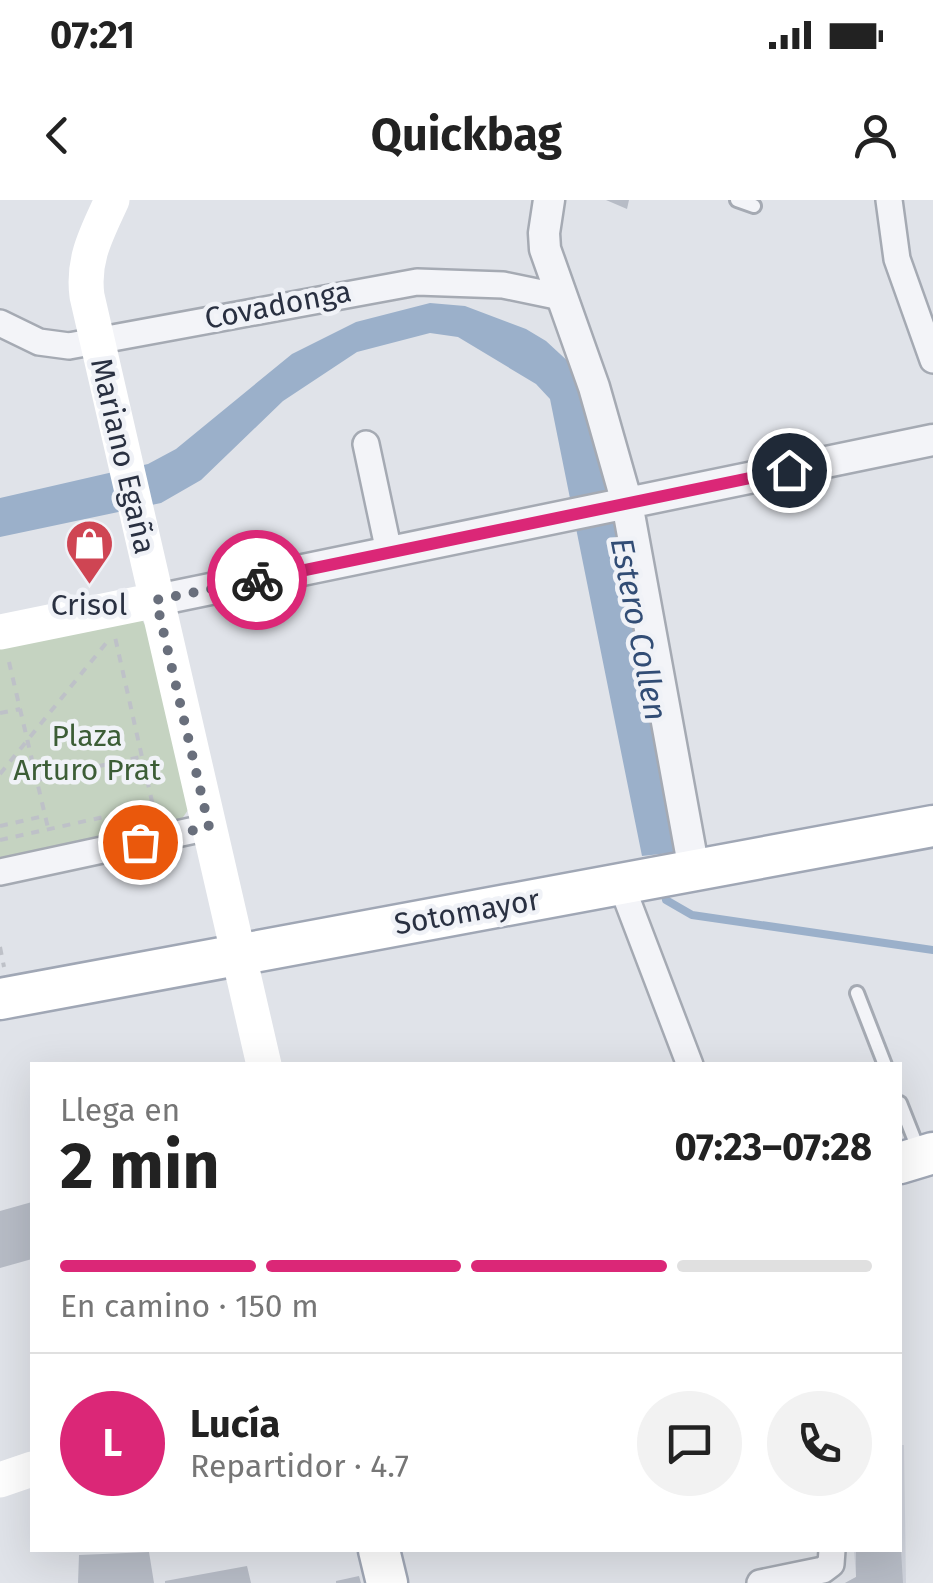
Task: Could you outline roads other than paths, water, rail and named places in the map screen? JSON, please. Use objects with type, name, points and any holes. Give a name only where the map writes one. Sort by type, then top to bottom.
[{"type":"main road","name":"Mariano Egaña","points":[[112,200],[86,265],[87,296],[263,1062]]},
{"type":"main road","points":[[0,632],[156,600]]},
{"type":"main road","name":"Sotomayor","points":[[0,998],[933,826]]},
{"type":"main road","points":[[0,1480],[30,1470]]},
{"type":"street","points":[[549,200],[545,249],[594,387],[620,505],[660,877],[690,1062]]},
{"type":"street","points":[[890,200],[897,260],[933,360]]},
{"type":"street","name":"Covadonga","points":[[0,322],[39,342],[69,346],[417,282],[503,285],[561,297]]},
{"type":"street","points":[[156,600],[933,440]]},
{"type":"street","points":[[366,444],[389,552]]},
{"type":"street","points":[[0,872],[209,827]]},
{"type":"street","points":[[760,1583],[823,1570],[832,1564],[832,1552]]},
{"type":"lane","points":[[737,200],[754,206]]},
{"type":"lane","points":[[857,994],[884,1062]]},
{"type":"lane","points":[[902,1108],[918,1157]]},
{"type":"water","points":[[430,303],[465,306],[526,329],[572,365],[609,480],[679,852],[642,856],[550,399],[536,384],[458,337],[430,333],[357,352],[283,401],[201,480],[161,503],[0,537],[0,498],[148,464],[176,449],[292,354],[356,322]]},
{"type":"waterway","name":"Estero Collen","points":[[664,888],[666,900],[692,915],[933,950]]},
{"type":"place","name":"Crisol","points":[[89,586]]},
{"type":"park label","name":"Plaza Arturo Prat","points":[[87,753]]}]
